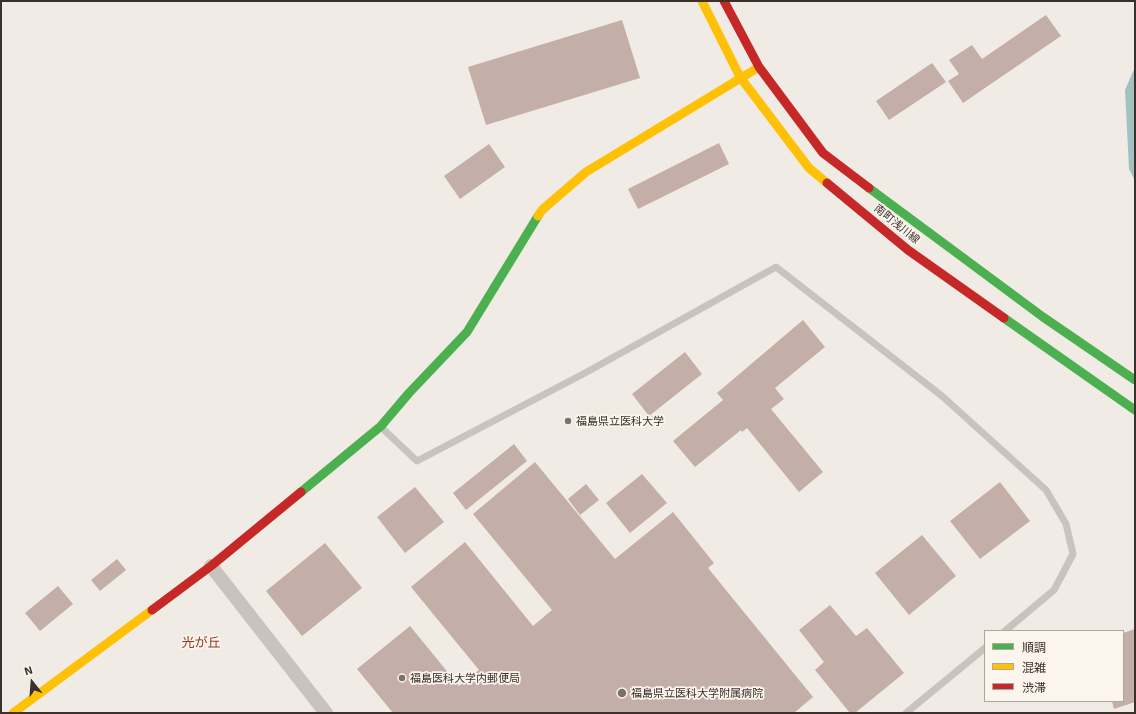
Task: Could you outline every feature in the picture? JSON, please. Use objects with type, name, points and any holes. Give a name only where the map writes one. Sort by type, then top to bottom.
[{"type":"street","name":"南町浅川線","points":[[702,1],[740,77],[809,168],[908,250],[1135,410]]},
{"type":"street","name":"南町浅川線","points":[[724,1],[759,67],[823,153],[1043,317],[1135,380]]},
{"type":"street","points":[[13,713],[211,566],[381,426],[409,393],[467,332],[511,258],[542,210],[586,172],[740,77],[759,67]]},
{"type":"street","points":[[211,566],[326,713]]},
{"type":"lane","points":[[381,426],[417,461],[585,373],[776,267],[942,396],[1046,490],[1066,524],[1073,554],[1054,590],[1006,630]]},
{"type":"lane","points":[[906,713],[984,649]]},
{"type":"water","points":[[1135,67],[1135,181],[1129,169],[1125,90]]},
{"type":"building","points":[[1046,15],[1061,36],[963,103],[948,81],[959,74],[949,60],[972,45],[982,59]]},
{"type":"building","points":[[622,20],[640,78],[486,125],[468,67]]},
{"type":"building","points":[[932,63],[946,82],[889,120],[876,101]]},
{"type":"building","points":[[719,143],[729,164],[638,209],[628,189]]},
{"type":"building","points":[[489,144],[505,167],[460,199],[444,176]]},
{"type":"building","points":[[803,320],[825,347],[775,388],[784,399],[771,409],[823,472],[799,492],[747,428],[742,432],[741,430],[695,467],[673,441],[723,400],[717,393]]},
{"type":"building","points":[[685,352],[702,374],[649,416],[632,394]]},
{"type":"building","points":[[514,444],[527,461],[466,510],[453,493]]},
{"type":"building","points":[[535,462],[615,559],[673,512],[714,563],[708,568],[813,697],[794,713],[393,713],[357,669],[410,626],[459,686],[479,670],[411,587],[465,542],[533,626],[552,610],[473,514]]},
{"type":"building","points":[[642,474],[667,503],[630,533],[606,503]]},
{"type":"building","points":[[1000,482],[1030,521],[980,559],[950,521]]},
{"type":"building","points":[[586,484],[599,500],[580,515],[568,499]]},
{"type":"building","points":[[415,487],[444,522],[405,553],[377,517]]},
{"type":"building","points":[[922,535],[956,576],[909,615],[875,573]]},
{"type":"building","points":[[325,543],[362,588],[302,636],[266,591]]},
{"type":"building","points":[[117,559],[126,570],[100,591],[91,580]]},
{"type":"building","points":[[58,586],[73,604],[40,631],[25,613]]},
{"type":"building","points":[[830,605],[856,636],[867,628],[904,673],[855,713],[850,713],[815,670],[824,662],[799,630]]},
{"type":"building","points":[[1135,629],[1135,702],[1114,709],[1112,702],[1124,702],[1124,633]]},
{"type":"traffic: fast","points":[[869,188],[1043,317],[1135,380]]},
{"type":"traffic: fast","points":[[301,492],[381,426],[409,393],[467,332],[538,216]]},
{"type":"traffic: fast","points":[[1004,318],[1135,410]]},
{"type":"traffic: slow","points":[[702,1],[740,77],[809,168],[827,183]]},
{"type":"traffic: slow","points":[[538,216],[542,210],[586,172],[759,67]]},
{"type":"traffic: slow","points":[[13,713],[152,610]]},
{"type":"traffic: jam","points":[[724,1],[759,67],[823,153],[869,188]]},
{"type":"traffic: jam","points":[[827,183],[908,250],[1004,318]]},
{"type":"traffic: jam","points":[[152,610],[211,566],[301,492]]},
{"type":"place","name":"福島県立医科大学","points":[[568,421]]},
{"type":"place","name":"福島医科大学内郵便局","points":[[402,678]]},
{"type":"place","name":"福島県立医科大学附属病院","points":[[622,693]]},
{"type":"district","name":"光が丘","points":[[201,643]]}]
